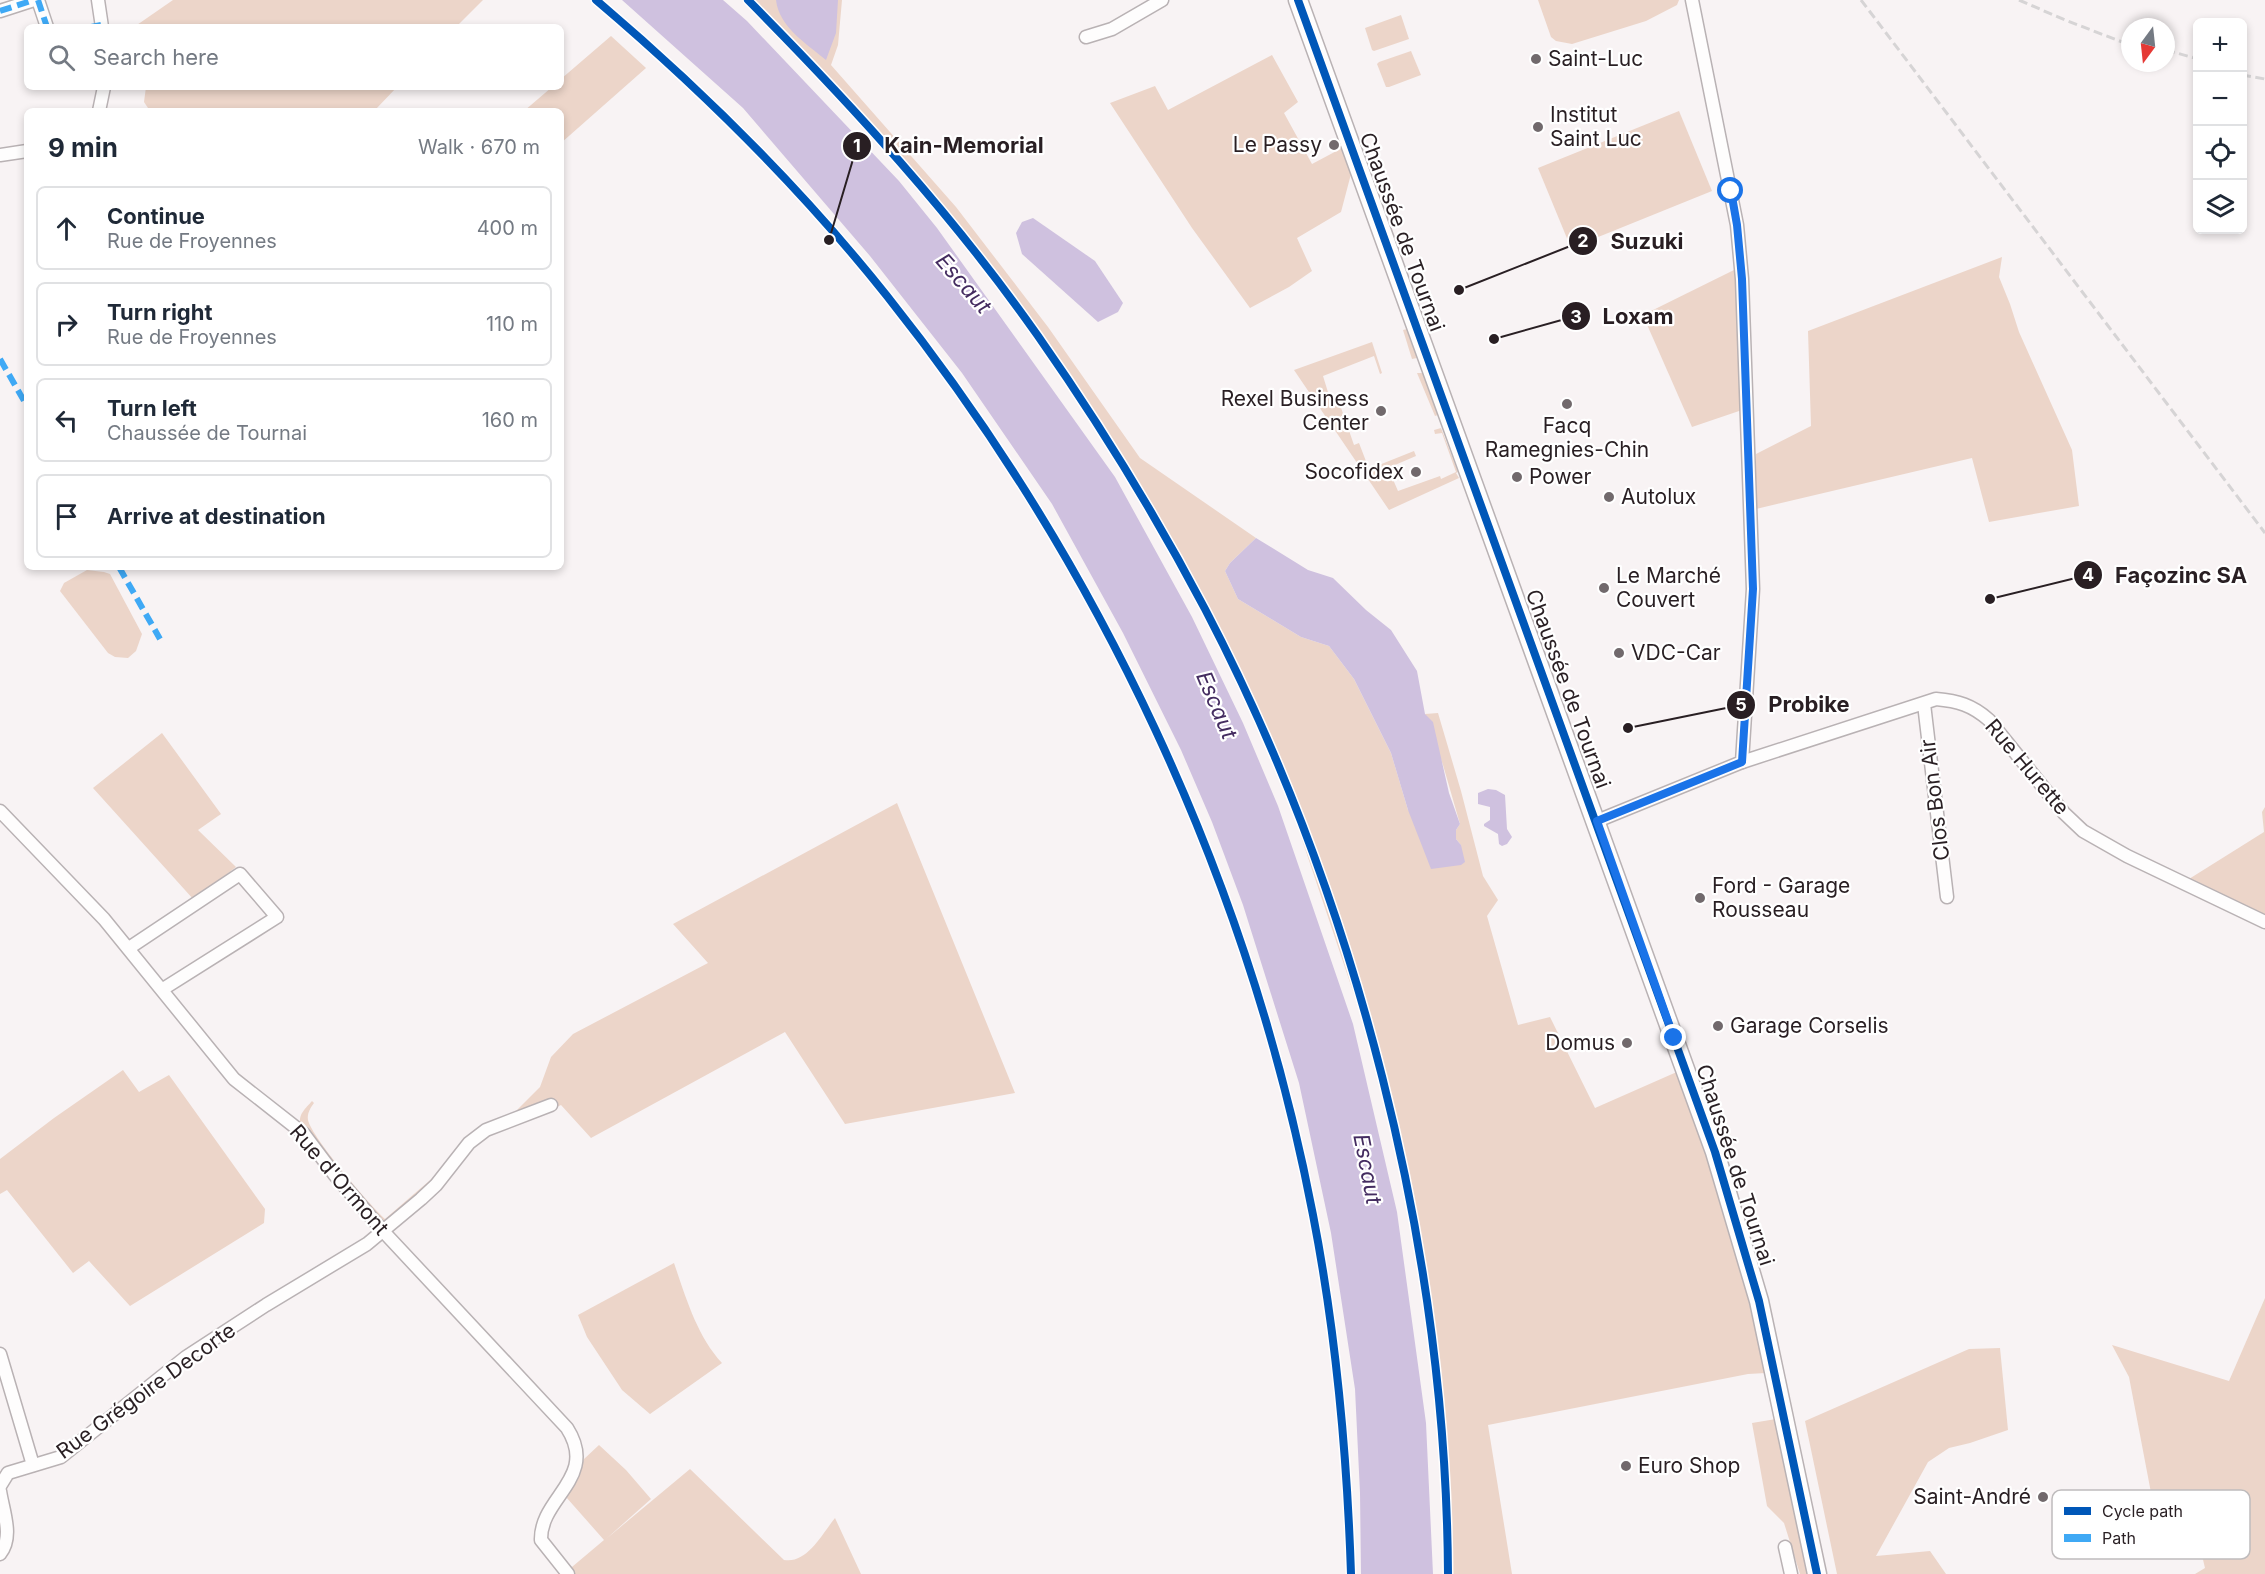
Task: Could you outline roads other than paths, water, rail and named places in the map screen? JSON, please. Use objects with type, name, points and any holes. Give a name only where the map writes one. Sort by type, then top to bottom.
[{"type":"main road","name":"Chaussée de Tournai","points":[[1298,0],[1724,1149],[1758,1259],[1826,1574]]},
{"type":"main road","name":"Chaussée de Tournai","points":[[1308,0],[1601,818],[1715,1152],[1749,1261],[1817,1574]]},
{"type":"street","points":[[0,11],[36,0],[46,24]]},
{"type":"street","points":[[98,0],[98,24]]},
{"type":"street","points":[[1086,37],[1112,29],[1162,0]]},
{"type":"street","points":[[1692,0],[1737,225],[1742,279],[1753,589],[1742,762]]},
{"type":"street","points":[[100,108],[103,90]]},
{"type":"street","points":[[0,155],[24,152]]},
{"type":"street","name":"Rue Hurette","points":[[1601,818],[1742,762],[1936,699],[1957,701],[1975,708],[1995,726],[2064,813],[2083,831],[2127,856],[2265,922]]},
{"type":"street","name":"Clos Bon Air","points":[[1924,704],[1947,897]]},
{"type":"street","name":"Rue d'Ormont","points":[[0,811],[129,948],[234,1079],[304,1134],[334,1174],[382,1230],[567,1428],[573,1437],[578,1453],[576,1464],[541,1534],[542,1540],[568,1574]]},
{"type":"street","points":[[129,948],[240,874],[277,917],[163,989]]},
{"type":"street","name":"Rue Grégoire Decorte","points":[[0,1486],[8,1473],[61,1457],[186,1357],[367,1244],[436,1185],[469,1143],[486,1130],[550,1105]]},
{"type":"street","points":[[0,1354],[4,1381],[33,1465]]},
{"type":"street","points":[[0,1491],[8,1533],[5,1548],[0,1554]]},
{"type":"street","points":[[1785,1547],[1791,1574]]},
{"type":"water","name":"Escaut","points":[[622,0],[723,0],[747,21],[899,181],[937,228],[1115,477],[1192,617],[1243,723],[1278,806],[1353,1024],[1397,1212],[1426,1423],[1433,1574],[1361,1574],[1355,1389],[1331,1233],[1299,1083],[1243,905],[1212,822],[1181,750],[1123,633],[1052,504],[962,373],[870,256],[743,108]]},
{"type":"water","points":[[776,0],[838,0],[836,33],[826,60],[788,27],[778,10]]},
{"type":"water","points":[[1033,218],[1095,261],[1123,303],[1118,312],[1098,322],[1022,254],[1016,233],[1022,222]]},
{"type":"water","points":[[1256,538],[1308,570],[1333,578],[1391,630],[1417,671],[1425,714],[1433,722],[1449,793],[1460,824],[1456,830],[1456,839],[1461,845],[1465,862],[1461,865],[1431,869],[1408,810],[1391,753],[1354,679],[1329,646],[1301,637],[1238,599],[1225,571],[1230,563]]},
{"type":"water","points":[[1488,789],[1505,795],[1507,829],[1512,837],[1507,844],[1502,846],[1499,844],[1498,834],[1484,826],[1490,820],[1490,807],[1478,804],[1478,793]]},
{"type":"railway","points":[[1861,0],[2265,533]]},
{"type":"railway","points":[[2019,0],[2121,42]]},
{"type":"railway","points":[[2175,53],[2193,58]]},
{"type":"railway","points":[[2247,76],[2265,79]]},
{"type":"place","name":"Saint-Luc","points":[[1536,59]]},
{"type":"place","name":"Institut Saint Luc","points":[[1538,127]]},
{"type":"place","name":"Le Passy","points":[[1334,145]]},
{"type":"place","name":"Kain-Memorial","points":[[829,240]]},
{"type":"place","name":"Suzuki","points":[[1459,290]]},
{"type":"place","name":"Loxam","points":[[1494,339]]},
{"type":"place","name":"Facq Ramegnies-Chin","points":[[1567,404]]},
{"type":"place","name":"Rexel Business Center","points":[[1381,411]]},
{"type":"place","name":"Socofidex","points":[[1416,472]]},
{"type":"place","name":"Power","points":[[1517,477]]},
{"type":"place","name":"Autolux","points":[[1609,497]]},
{"type":"place","name":"Le Marché Couvert","points":[[1604,588]]},
{"type":"place","name":"Façozinc SA","points":[[1990,599]]},
{"type":"place","name":"VDC-Car","points":[[1619,653]]},
{"type":"place","name":"Probike","points":[[1628,728]]},
{"type":"place","name":"Ford - Garage Rousseau","points":[[1700,898]]},
{"type":"place","name":"Garage Corselis","points":[[1718,1026]]},
{"type":"place","name":"Domus","points":[[1627,1043]]},
{"type":"place","name":"Euro Shop","points":[[1626,1466]]},
{"type":"place","name":"Saint-André","points":[[2043,1497]]}]
